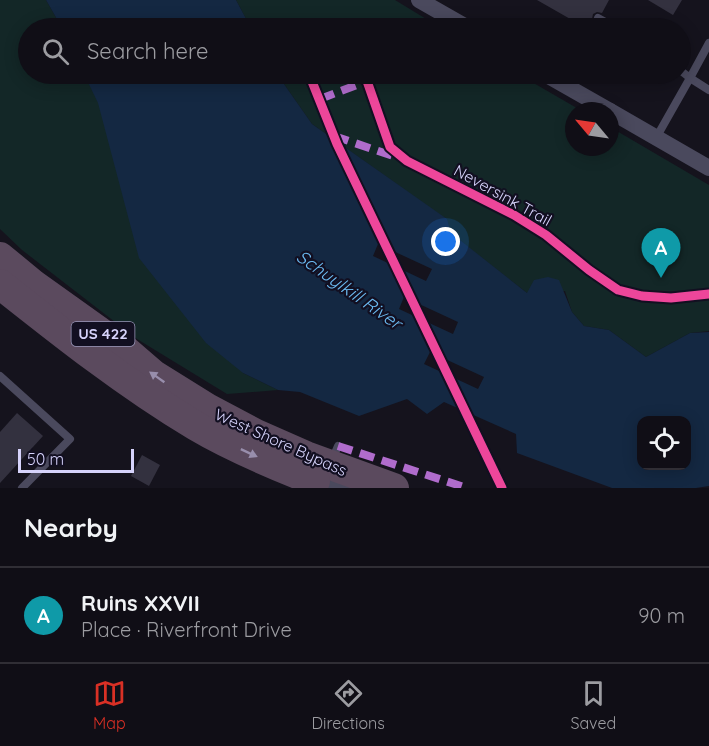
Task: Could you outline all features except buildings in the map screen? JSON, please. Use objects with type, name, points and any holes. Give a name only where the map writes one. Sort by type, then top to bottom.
[{"type":"highway","name":"West Shore Bypass","points":[[0,257],[34,285],[125,350],[247,453],[348,487]]},
{"type":"highway","name":"West Shore Bypass","points":[[0,284],[107,367],[202,417],[256,434],[306,456],[394,488]]},
{"type":"highway","points":[[0,299],[45,333],[107,367]]},
{"type":"street","points":[[419,0],[450,18]]},
{"type":"street","points":[[563,84],[594,102]]},
{"type":"street","points":[[619,116],[709,168]]},
{"type":"street","points":[[322,488],[348,487]]},
{"type":"lane","points":[[691,76],[709,43]]},
{"type":"lane","points":[[691,79],[709,90]]},
{"type":"lane","points":[[656,138],[687,84]]},
{"type":"lane","points":[[0,376],[70,439],[22,488]]},
{"type":"lane","points":[[322,488],[338,446]]},
{"type":"green space","points":[[0,0],[46,0],[56,18],[18,18],[18,84],[89,84],[243,373],[278,390],[227,394],[137,339],[22,250],[0,229]]},
{"type":"green space","points":[[236,0],[395,0],[425,18],[246,18]]},
{"type":"green space","points":[[284,84],[535,84],[566,102],[565,156],[619,156],[619,132],[709,185],[709,331],[690,333],[646,357],[609,330],[584,326],[572,312],[565,291],[527,293],[450,233],[446,219],[312,124]]},
{"type":"water","points":[[46,0],[236,0],[246,18],[56,18]]},
{"type":"water","name":"Schuylkill River","points":[[89,84],[284,84],[312,124],[447,219],[451,233],[527,293],[534,280],[548,277],[559,280],[572,312],[584,326],[609,330],[646,357],[690,333],[709,332],[709,486],[612,488],[517,453],[516,434],[444,402],[427,414],[407,399],[359,416],[300,392],[278,390],[243,373],[206,343],[139,258],[98,103]],"holes":[[[378,244],[432,269],[426,281],[373,256]],[[404,297],[458,322],[453,334],[399,309]],[[430,352],[484,377],[478,389],[424,364]]]},
{"type":"marked path","points":[[320,99],[359,84]]},
{"type":"marked path","points":[[334,136],[396,157]]},
{"type":"marked path","points":[[338,446],[467,488]]},
{"type":"cycle path","points":[[313,84],[337,144],[502,488]]},
{"type":"cycle path","name":"Neversink Trail","points":[[368,84],[390,147],[407,161],[514,215],[546,235],[618,290],[642,296],[671,298],[709,294]]},
{"type":"place","name":"Ruins XXVII","points":[[661,278]]}]
